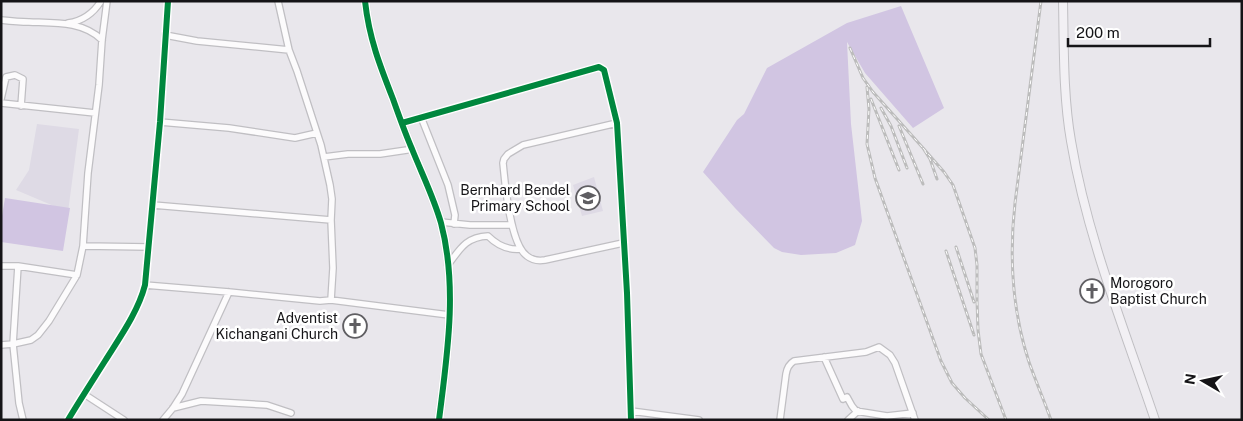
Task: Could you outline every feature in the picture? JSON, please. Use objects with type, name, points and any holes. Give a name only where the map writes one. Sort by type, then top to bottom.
[{"type":"main road","points":[[1063,1],[1068,124],[1083,203],[1155,420]]},
{"type":"street","points":[[1,20],[77,22],[90,15],[101,1]]},
{"type":"street","points":[[1,345],[30,340],[38,336],[77,275],[83,246],[88,173],[107,1]]},
{"type":"street","points":[[68,420],[136,309],[145,285],[160,122],[168,1]]},
{"type":"street","points":[[278,1],[289,50],[321,145],[332,199],[333,268],[331,300]]},
{"type":"street","points":[[365,1],[372,42],[382,72],[441,222],[448,265],[450,298],[440,420]]},
{"type":"street","points":[[63,23],[92,31],[102,40]]},
{"type":"street","points":[[166,35],[197,42],[289,50]]},
{"type":"street","points":[[402,123],[599,67],[604,70],[617,123],[631,420]]},
{"type":"street","points":[[1,98],[6,77],[15,76],[23,79],[21,106]]},
{"type":"street","points":[[1,104],[96,113]]},
{"type":"street","points":[[422,117],[448,186],[454,210],[454,224]]},
{"type":"street","points":[[160,122],[229,128],[295,138],[317,133]]},
{"type":"street","points":[[617,123],[523,145],[508,154],[504,159],[503,166],[515,237],[520,249],[527,257],[541,261],[623,243]]},
{"type":"street","points":[[324,156],[380,154],[411,148]]},
{"type":"street","points":[[153,205],[331,220]]},
{"type":"street","points":[[441,222],[475,225],[512,225]]},
{"type":"street","points":[[475,225],[485,237]]},
{"type":"street","points":[[448,265],[465,244],[488,236],[508,249],[520,249]]},
{"type":"street","points":[[83,246],[149,247]]},
{"type":"street","points":[[1,266],[18,266],[77,275]]},
{"type":"street","points":[[18,266],[13,344],[19,403],[23,420]]},
{"type":"street","points":[[145,285],[320,301],[331,300],[449,315]]},
{"type":"street","points":[[163,420],[182,394],[229,292]]},
{"type":"street","points":[[780,420],[786,374],[789,366],[794,361],[866,352],[880,348],[890,355],[895,362],[915,420]]},
{"type":"street","points":[[824,357],[843,399],[847,397],[852,406],[858,411],[887,416],[913,413]]},
{"type":"street","points":[[84,394],[124,420]]},
{"type":"street","points":[[173,408],[201,401],[267,405],[291,413]]},
{"type":"street","points":[[631,411],[699,420]]},
{"type":"street","points":[[848,420],[858,411]]},
{"type":"shaded area","points":[[901,6],[944,108],[913,128],[865,73],[847,42],[851,124],[862,221],[855,245],[836,253],[801,255],[782,252],[774,248],[703,172],[737,120],[744,114],[767,68],[847,23]]},
{"type":"shaded area","points":[[37,124],[79,129],[68,212],[16,190],[29,170]]},
{"type":"shaded area","name":"Bernhard Bendel Primary School","points":[[594,177],[603,211],[582,216],[573,185]]},
{"type":"shaded area","points":[[5,198],[70,208],[63,251],[1,242],[1,222]]},
{"type":"railway","points":[[1041,1],[1015,203],[1012,263],[1013,283],[1023,342],[1051,420]]},
{"type":"railway","points":[[850,48],[863,78],[873,92],[923,148],[930,159],[937,179]]},
{"type":"railway","points":[[867,87],[869,109],[867,144],[875,178],[941,361],[952,383],[989,420]]},
{"type":"railway","points":[[871,99],[899,170]]},
{"type":"railway","points":[[881,108],[891,126],[907,168]]},
{"type":"railway","points":[[899,126],[923,184]]},
{"type":"railway","points":[[923,148],[953,185],[975,248],[978,330],[981,354],[1006,420]]},
{"type":"railway","points":[[956,247],[974,302]]},
{"type":"railway","points":[[946,251],[974,335]]},
{"type":"cycle path","points":[[68,420],[128,324],[138,305],[145,285],[160,122],[168,1]]},
{"type":"cycle path","points":[[365,1],[369,27],[379,63],[435,204],[446,247],[449,272],[449,322],[439,420]]},
{"type":"cycle path","points":[[402,123],[599,67],[604,70],[617,123],[627,293],[631,420]]},
{"type":"place","name":"Bernhard Bendel Primary School","points":[[588,198]]},
{"type":"place","name":"Morogoro Baptist Church","points":[[1092,291]]},
{"type":"place","name":"Adventist Kichangani Church","points":[[355,326]]}]
